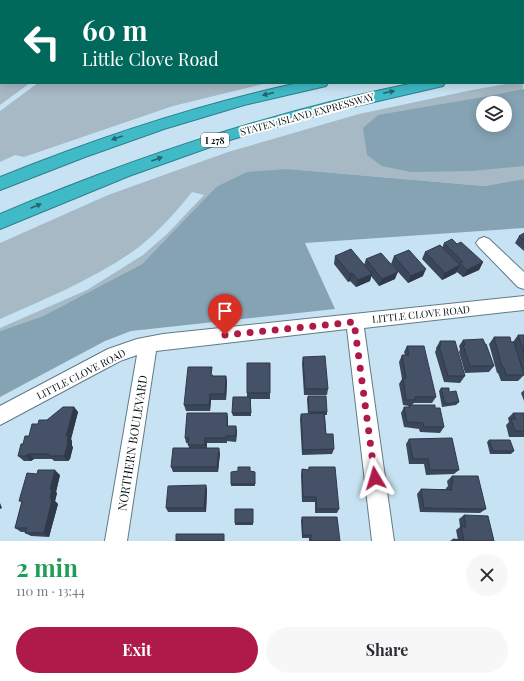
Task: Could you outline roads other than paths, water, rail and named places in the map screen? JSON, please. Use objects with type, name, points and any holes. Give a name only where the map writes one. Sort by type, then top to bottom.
[{"type":"highway","points":[[0,184],[87,149],[149,128],[233,103],[316,84]]},
{"type":"highway","name":"STATEN ISLAND EXPRESSWAY","points":[[0,222],[116,174],[212,140],[331,106],[432,84]]},
{"type":"street","points":[[484,243],[524,282]]},
{"type":"street","name":"LITTLE CLOVE ROAD","points":[[0,416],[114,355],[148,345],[524,303]]},
{"type":"street","points":[[354,322],[383,541]]},
{"type":"street","name":"NORTHERN BOULEVARD","points":[[116,541],[148,345]]}]
